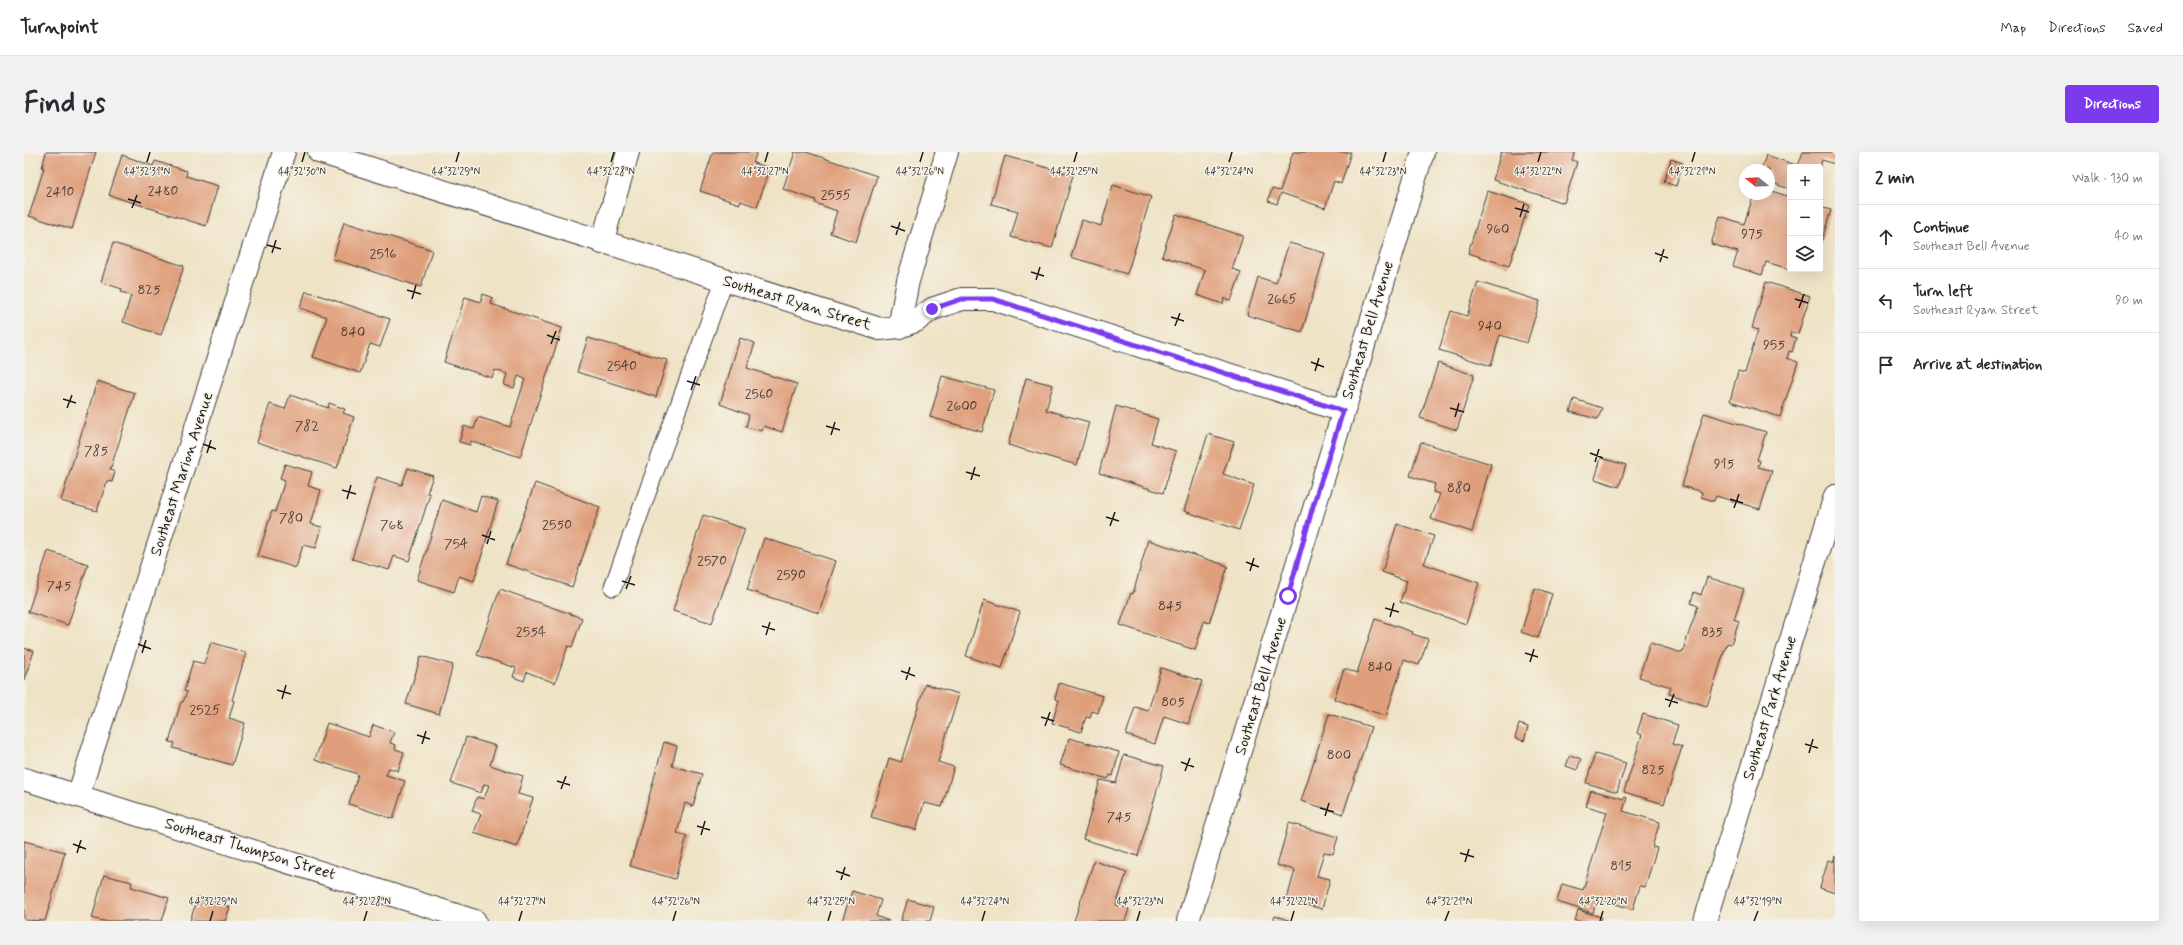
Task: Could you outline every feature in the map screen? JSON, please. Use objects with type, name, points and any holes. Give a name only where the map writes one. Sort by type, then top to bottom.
[{"type":"street","name":"Southeast Marion Avenue","points":[[78,796],[284,152]]},
{"type":"street","name":"Southeast Ryan Street","points":[[318,152],[602,243],[880,329],[899,327],[916,321],[932,309],[962,299],[993,299],[1343,411]]},
{"type":"street","points":[[602,243],[628,152]]},
{"type":"street","points":[[899,327],[908,281],[947,152]]},
{"type":"street","name":"Southeast Bell Avenue","points":[[1188,921],[1286,604],[1313,506],[1423,152]]},
{"type":"street","name":"Southeast Park Avenue","points":[[1705,921],[1835,496]]},
{"type":"street","name":"Southeast Thompson Street","points":[[24,779],[446,917],[475,921]]},
{"type":"lane","points":[[613,587],[724,281]]},
{"type":"building","points":[[46,152],[96,152],[72,229],[29,216],[44,168],[42,168]]},
{"type":"building","points":[[713,152],[757,152],[753,163],[770,168],[757,207],[741,201],[740,204],[700,191]]},
{"type":"building","points":[[795,152],[806,152],[877,176],[856,242],[830,233],[837,211],[815,203],[816,200],[783,189]]},
{"type":"building","points":[[1293,152],[1351,152],[1341,184],[1334,181],[1325,208],[1281,193],[1277,204],[1268,201],[1272,189],[1280,191]]},
{"type":"building","points":[[1501,152],[1575,152],[1572,160],[1577,162],[1564,203],[1493,180]]},
{"type":"building","points":[[1803,152],[1835,152],[1835,164],[1822,160],[1821,164],[1799,164]]},
{"type":"building","points":[[122,155],[153,166],[155,161],[187,171],[186,176],[218,186],[206,226],[109,195]]},
{"type":"building","points":[[1766,155],[1792,164],[1787,164],[1787,188],[1775,184],[1775,164],[1763,164]]},
{"type":"building","points":[[1005,156],[1073,175],[1052,248],[1011,237],[1018,211],[991,204]]},
{"type":"building","points":[[1671,159],[1683,163],[1676,186],[1664,182]]},
{"type":"building","points":[[1113,185],[1151,197],[1127,274],[1071,257],[1082,220],[1101,226]]},
{"type":"building","points":[[1487,191],[1529,204],[1509,266],[1468,253]]},
{"type":"building","points":[[1775,192],[1787,196],[1787,268],[1766,262],[1762,275],[1733,266],[1738,252],[1711,244],[1720,216],[1744,224],[1752,200],[1775,200]]},
{"type":"building","points":[[1823,208],[1831,210],[1823,236]]},
{"type":"building","points":[[1176,214],[1243,236],[1232,269],[1241,272],[1231,301],[1224,298],[1223,304],[1197,295],[1205,270],[1162,256]]},
{"type":"building","points":[[344,222],[432,250],[421,287],[333,259]]},
{"type":"building","points":[[113,243],[184,266],[161,335],[123,322],[131,295],[121,292],[122,289],[101,282]]},
{"type":"building","points":[[1289,243],[1325,253],[1302,332],[1247,315],[1258,277],[1276,283]]},
{"type":"building","points":[[1478,282],[1540,301],[1527,343],[1500,335],[1491,366],[1439,350],[1451,311],[1467,316]]},
{"type":"building","points":[[1766,282],[1810,296],[1798,334],[1791,332],[1790,336],[1796,338],[1792,352],[1789,351],[1787,358],[1798,362],[1780,417],[1730,401],[1738,371],[1745,373],[1758,330],[1752,328]]},
{"type":"building","points":[[306,291],[390,319],[380,347],[370,344],[360,373],[313,357],[327,317],[300,308]]},
{"type":"building","points":[[483,294],[493,298],[491,304],[562,328],[520,457],[471,441],[470,445],[459,442],[464,426],[474,429],[478,417],[510,427],[525,379],[518,376],[514,388],[504,385],[507,374],[495,370],[492,378],[444,362],[465,297],[481,302]]},
{"type":"building","points":[[588,338],[667,360],[656,397],[577,372]]},
{"type":"building","points":[[740,338],[755,343],[747,368],[797,384],[782,432],[764,426],[762,431],[746,427],[749,415],[720,404]]},
{"type":"building","points":[[1438,363],[1474,375],[1457,430],[1420,418]]},
{"type":"building","points":[[942,376],[994,390],[982,432],[930,417]]},
{"type":"building","points":[[1026,378],[1053,385],[1046,410],[1089,422],[1077,465],[1008,445]]},
{"type":"building","points":[[97,381],[135,393],[110,470],[115,472],[112,482],[107,481],[97,511],[61,501]]},
{"type":"building","points":[[290,395],[328,408],[329,403],[332,404],[345,409],[343,413],[354,417],[337,468],[257,442],[270,404],[285,409]]},
{"type":"building","points":[[1574,399],[1602,408],[1598,419],[1570,412]]},
{"type":"building","points":[[1116,406],[1158,419],[1151,443],[1176,451],[1163,493],[1099,473]]},
{"type":"building","points":[[1704,413],[1766,432],[1757,460],[1760,461],[1758,467],[1772,471],[1760,509],[1716,496],[1714,501],[1701,497],[1702,492],[1682,486]]},
{"type":"building","points":[[1208,434],[1234,442],[1223,474],[1254,485],[1239,530],[1184,511]]},
{"type":"building","points":[[1421,442],[1491,464],[1472,532],[1431,519],[1440,494],[1433,492],[1435,484],[1410,476]]},
{"type":"building","points":[[1601,458],[1626,465],[1619,487],[1595,479]]},
{"type":"building","points":[[285,464],[312,472],[308,486],[321,490],[311,524],[322,527],[316,548],[303,545],[296,568],[258,556],[272,511],[275,512],[285,480],[280,478]]},
{"type":"building","points":[[408,468],[433,476],[427,493],[430,494],[409,561],[394,556],[389,570],[352,559],[377,477],[402,485]]},
{"type":"building","points":[[535,483],[600,507],[572,587],[506,564]]},
{"type":"building","points":[[481,496],[498,501],[474,581],[459,576],[454,592],[417,580],[442,500],[476,512]]},
{"type":"building","points":[[703,515],[745,529],[712,623],[673,611]]},
{"type":"building","points":[[1397,524],[1434,536],[1424,564],[1479,583],[1466,624],[1400,602],[1407,581],[1382,572]]},
{"type":"building","points":[[764,538],[836,561],[819,613],[747,590]]},
{"type":"building","points":[[1148,540],[1228,566],[1209,623],[1204,621],[1195,650],[1120,625],[1131,593],[1133,594]]},
{"type":"building","points":[[48,551],[88,564],[68,625],[28,612]]},
{"type":"building","points":[[1707,577],[1744,589],[1734,619],[1739,621],[1731,644],[1727,643],[1707,706],[1669,694],[1671,687],[1639,677],[1650,643],[1682,653],[1698,606],[1691,603],[1694,592],[1701,595]]},
{"type":"building","points":[[1535,588],[1552,594],[1538,638],[1521,632]]},
{"type":"building","points":[[500,589],[582,618],[572,647],[568,646],[555,683],[527,672],[524,681],[513,677],[516,668],[477,655]]},
{"type":"building","points":[[984,600],[1020,612],[1002,668],[966,656]]},
{"type":"building","points":[[1375,619],[1413,632],[1412,634],[1428,639],[1419,665],[1404,660],[1386,716],[1334,699],[1344,669],[1357,673]]},
{"type":"building","points":[[211,642],[246,653],[232,700],[234,701],[229,718],[245,723],[232,765],[173,748],[175,743],[169,742],[181,702],[183,702],[187,692],[184,691],[193,661],[204,664]]},
{"type":"building","points":[[24,648],[34,651],[24,680]]},
{"type":"building","points":[[421,656],[453,665],[439,714],[406,704]]},
{"type":"building","points":[[1161,668],[1202,681],[1188,724],[1164,716],[1155,744],[1126,735],[1135,707],[1148,711]]},
{"type":"building","points":[[1059,683],[1103,696],[1098,713],[1092,711],[1090,718],[1086,717],[1081,732],[1052,723],[1059,700],[1055,699]]},
{"type":"building","points":[[925,684],[959,694],[938,762],[954,767],[942,807],[924,803],[916,830],[871,817],[889,758],[901,762]]},
{"type":"building","points":[[1329,714],[1371,727],[1343,814],[1301,801]]},
{"type":"building","points":[[1643,714],[1678,725],[1672,744],[1682,747],[1664,804],[1624,792],[1642,735],[1637,733]]},
{"type":"building","points":[[327,723],[369,737],[373,725],[394,732],[390,743],[396,745],[395,749],[404,752],[398,771],[389,768],[386,775],[405,781],[393,819],[349,804],[358,774],[315,760]]},
{"type":"building","points":[[1519,724],[1528,727],[1524,741],[1515,738]]},
{"type":"building","points":[[466,737],[496,746],[490,765],[523,776],[518,794],[533,798],[517,847],[474,833],[481,814],[472,811],[477,797],[484,799],[489,785],[484,784],[481,793],[451,783]]},
{"type":"building","points":[[1069,738],[1119,752],[1113,776],[1110,775],[1108,779],[1060,765]]},
{"type":"building","points":[[664,742],[677,746],[672,766],[702,774],[693,806],[685,803],[677,833],[687,836],[675,879],[630,866]]},
{"type":"building","points":[[1595,754],[1626,763],[1617,792],[1586,783]]},
{"type":"building","points":[[1124,755],[1164,766],[1138,856],[1083,839],[1100,780],[1116,783]]},
{"type":"building","points":[[1570,755],[1581,759],[1577,770],[1566,766]]},
{"type":"building","points":[[1591,790],[1624,799],[1625,797],[1627,798],[1623,811],[1660,822],[1652,847],[1657,848],[1645,887],[1640,886],[1633,909],[1597,899],[1593,913],[1557,902],[1562,884],[1583,890],[1607,812],[1586,806]]},
{"type":"building","points":[[1289,823],[1338,837],[1333,854],[1324,852],[1317,876],[1330,879],[1322,909],[1287,899],[1295,870],[1277,865]]},
{"type":"building","points":[[24,841],[65,852],[45,921],[24,920]]},
{"type":"building","points":[[1835,856],[1835,893],[1820,888],[1828,860],[1833,862]]},
{"type":"building","points":[[1094,861],[1127,872],[1116,905],[1129,909],[1125,921],[1074,921]]},
{"type":"building","points":[[104,875],[132,882],[131,887],[169,898],[162,921],[103,921],[92,918]]},
{"type":"building","points":[[852,891],[881,900],[876,916],[889,921],[842,921]]},
{"type":"building","points":[[198,897],[230,907],[225,921],[190,921]]},
{"type":"building","points":[[908,899],[934,907],[930,921],[901,921]]},
{"type":"building","points":[[1578,910],[1601,917],[1600,921],[1575,921]]},
{"type":"building","points":[[1275,916],[1291,921],[1273,921]]},
{"type":"route","points":[[932,309],[962,299],[993,299],[1343,411],[1313,506],[1288,596]]}]
